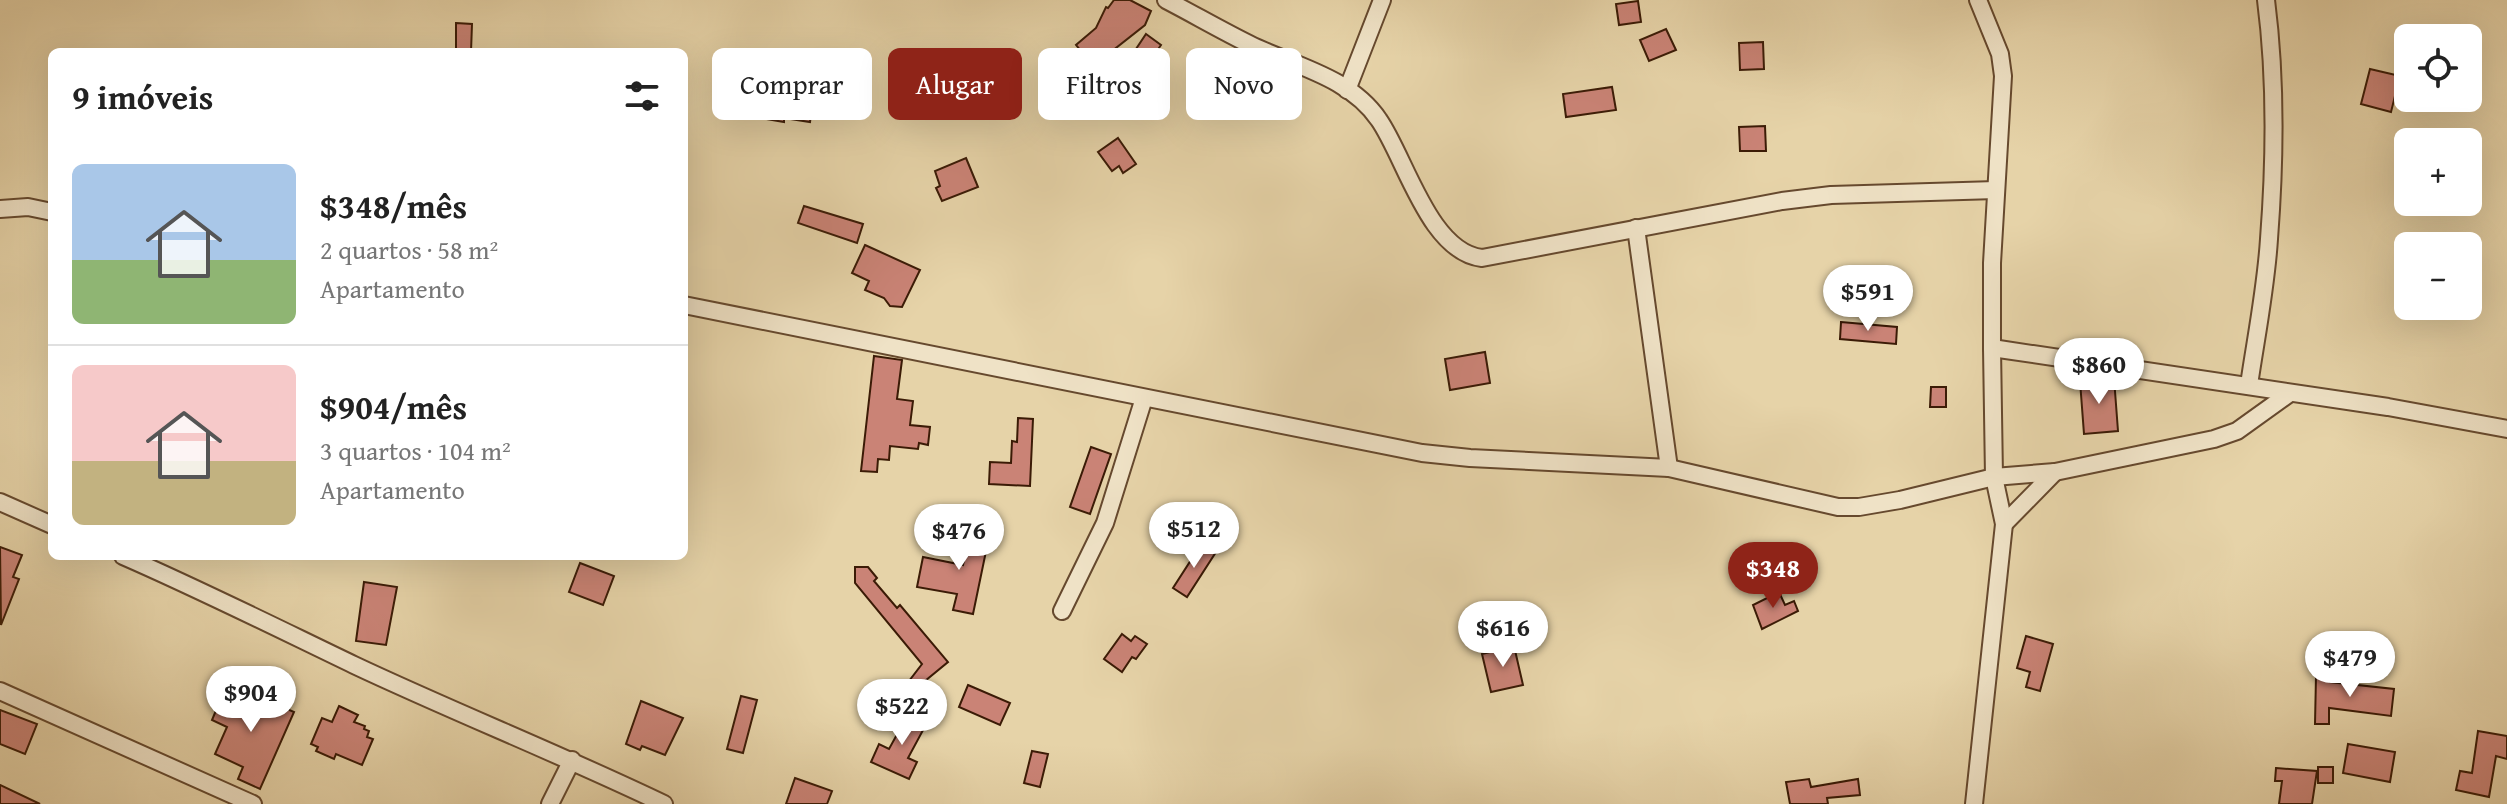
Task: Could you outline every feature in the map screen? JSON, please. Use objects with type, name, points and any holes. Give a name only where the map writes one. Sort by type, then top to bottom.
[{"type":"street","points":[[1166,0],[1254,47],[1301,65],[1347,90],[1379,118],[1410,184],[1443,234],[1462,253],[1482,258],[1782,201],[1831,195],[1996,190]]},
{"type":"street","points":[[1347,90],[1382,0]]},
{"type":"street","points":[[1974,804],[2004,524],[1994,477],[1992,348],[1992,263],[2003,76],[2000,54],[1978,0]]},
{"type":"street","points":[[2249,385],[2270,229],[2272,60],[2266,0]]},
{"type":"street","points":[[0,209],[28,207],[48,211]]},
{"type":"street","points":[[1636,228],[1669,468]]},
{"type":"street","points":[[688,306],[1422,453],[1669,468],[1838,507],[1900,500],[1994,477],[2055,472],[2227,436],[2290,393]]},
{"type":"street","points":[[1992,348],[2249,385],[2507,429]]},
{"type":"street","points":[[1062,611],[1105,523],[1144,398]]},
{"type":"street","points":[[2004,524],[2055,472]]},
{"type":"street","points":[[0,502],[48,523]]},
{"type":"street","points":[[132,560],[208,593],[355,665],[664,804]]},
{"type":"street","points":[[0,692],[245,804]]},
{"type":"street","points":[[0,692],[253,804]]},
{"type":"street","points":[[550,804],[572,760]]},
{"type":"building","points":[[1114,0],[1130,0],[1151,11],[1145,25],[1116,48],[1078,48],[1076,45],[1096,28]]},
{"type":"building","points":[[1638,1],[1641,22],[1619,25],[1616,4]]},
{"type":"building","points":[[456,23],[472,24],[471,48],[456,48]]},
{"type":"building","points":[[1666,29],[1676,50],[1649,61],[1640,40]]},
{"type":"building","points":[[1146,34],[1161,45],[1159,48],[1137,48]]},
{"type":"building","points":[[1763,42],[1764,69],[1740,70],[1739,43]]},
{"type":"building","points":[[2370,69],[2394,75],[2391,112],[2361,104]]},
{"type":"building","points":[[1612,87],[1616,110],[1566,117],[1563,94]]},
{"type":"building","points":[[1765,126],[1766,151],[1740,151],[1739,127]]},
{"type":"building","points":[[1118,138],[1136,164],[1123,173],[1119,166],[1112,171],[1098,152]]},
{"type":"building","points":[[966,158],[978,187],[942,201],[936,188],[940,186],[935,171]]},
{"type":"building","points":[[804,206],[863,224],[857,243],[798,223]]},
{"type":"building","points":[[865,245],[920,270],[902,307],[890,306],[884,298],[865,290],[869,281],[852,273]]},
{"type":"building","points":[[1841,322],[1897,327],[1896,344],[1840,339]]},
{"type":"building","points":[[1485,352],[1490,383],[1450,390],[1445,359]]},
{"type":"building","points":[[874,356],[902,360],[897,399],[913,401],[910,425],[930,427],[928,445],[919,443],[918,449],[890,446],[889,460],[878,459],[877,472],[861,471]]},
{"type":"building","points":[[2114,378],[2118,431],[2084,434],[2080,381]]},
{"type":"building","points":[[1931,387],[1946,387],[1946,407],[1930,407]]},
{"type":"building","points":[[1018,418],[1033,419],[1030,486],[989,484],[990,462],[1011,463],[1012,441],[1017,442]]},
{"type":"building","points":[[1091,447],[1111,454],[1090,514],[1070,507]]},
{"type":"building","points":[[972,523],[991,527],[973,614],[953,610],[957,594],[917,587],[923,557],[963,565]]},
{"type":"building","points":[[1202,543],[1216,552],[1187,597],[1173,588]]},
{"type":"building","points":[[0,547],[22,555],[13,577],[19,579],[1,625]]},
{"type":"building","points":[[580,563],[614,576],[603,605],[569,592]]},
{"type":"building","points":[[855,567],[868,567],[877,578],[874,581],[897,608],[900,605],[948,662],[917,692],[915,690],[900,703],[896,698],[922,664],[855,583]]},
{"type":"building","points":[[364,582],[397,587],[386,645],[356,641]]},
{"type":"building","points":[[1779,592],[1785,605],[1794,601],[1798,611],[1762,629],[1753,605]]},
{"type":"building","points":[[1122,634],[1131,641],[1135,636],[1147,644],[1136,659],[1132,657],[1122,672],[1104,659]]},
{"type":"building","points":[[2026,636],[2053,644],[2040,691],[2026,687],[2030,672],[2017,668]]},
{"type":"building","points":[[1514,646],[1523,685],[1491,692],[1482,654]]},
{"type":"building","points":[[2316,676],[2330,676],[2330,682],[2394,689],[2391,716],[2329,708],[2329,724],[2315,724]]},
{"type":"building","points":[[968,685],[1010,703],[1000,725],[959,707]]},
{"type":"building","points":[[244,690],[294,712],[260,789],[238,779],[243,767],[215,754],[227,727],[212,720],[222,696],[237,703]]},
{"type":"building","points":[[741,696],[757,700],[743,753],[727,749]]},
{"type":"building","points":[[641,701],[683,718],[665,755],[642,746],[640,750],[626,744]]},
{"type":"building","points":[[339,706],[358,715],[354,722],[365,726],[364,729],[369,731],[367,737],[373,739],[362,765],[336,754],[334,759],[316,751],[318,747],[311,744],[322,718],[332,722]]},
{"type":"building","points":[[911,709],[929,719],[908,758],[917,762],[909,779],[871,762],[879,744],[889,749]]},
{"type":"building","points":[[0,710],[37,724],[25,754],[0,744]]},
{"type":"building","points":[[2478,731],[2507,736],[2507,759],[2496,756],[2489,797],[2456,790],[2460,771],[2472,773]]},
{"type":"building","points":[[2348,744],[2395,752],[2390,782],[2343,773]]},
{"type":"building","points":[[1032,751],[1048,754],[1040,787],[1024,783]]},
{"type":"building","points":[[2318,767],[2333,767],[2333,783],[2318,783]]},
{"type":"building","points":[[2276,768],[2317,771],[2312,804],[2279,804],[2282,781],[2275,781]]},
{"type":"building","points":[[795,778],[832,791],[827,804],[786,804]]},
{"type":"building","points":[[1809,779],[1811,787],[1858,779],[1860,795],[1827,798],[1828,804],[1790,804],[1786,782]]},
{"type":"building","points":[[0,785],[40,804],[0,804]]}]
